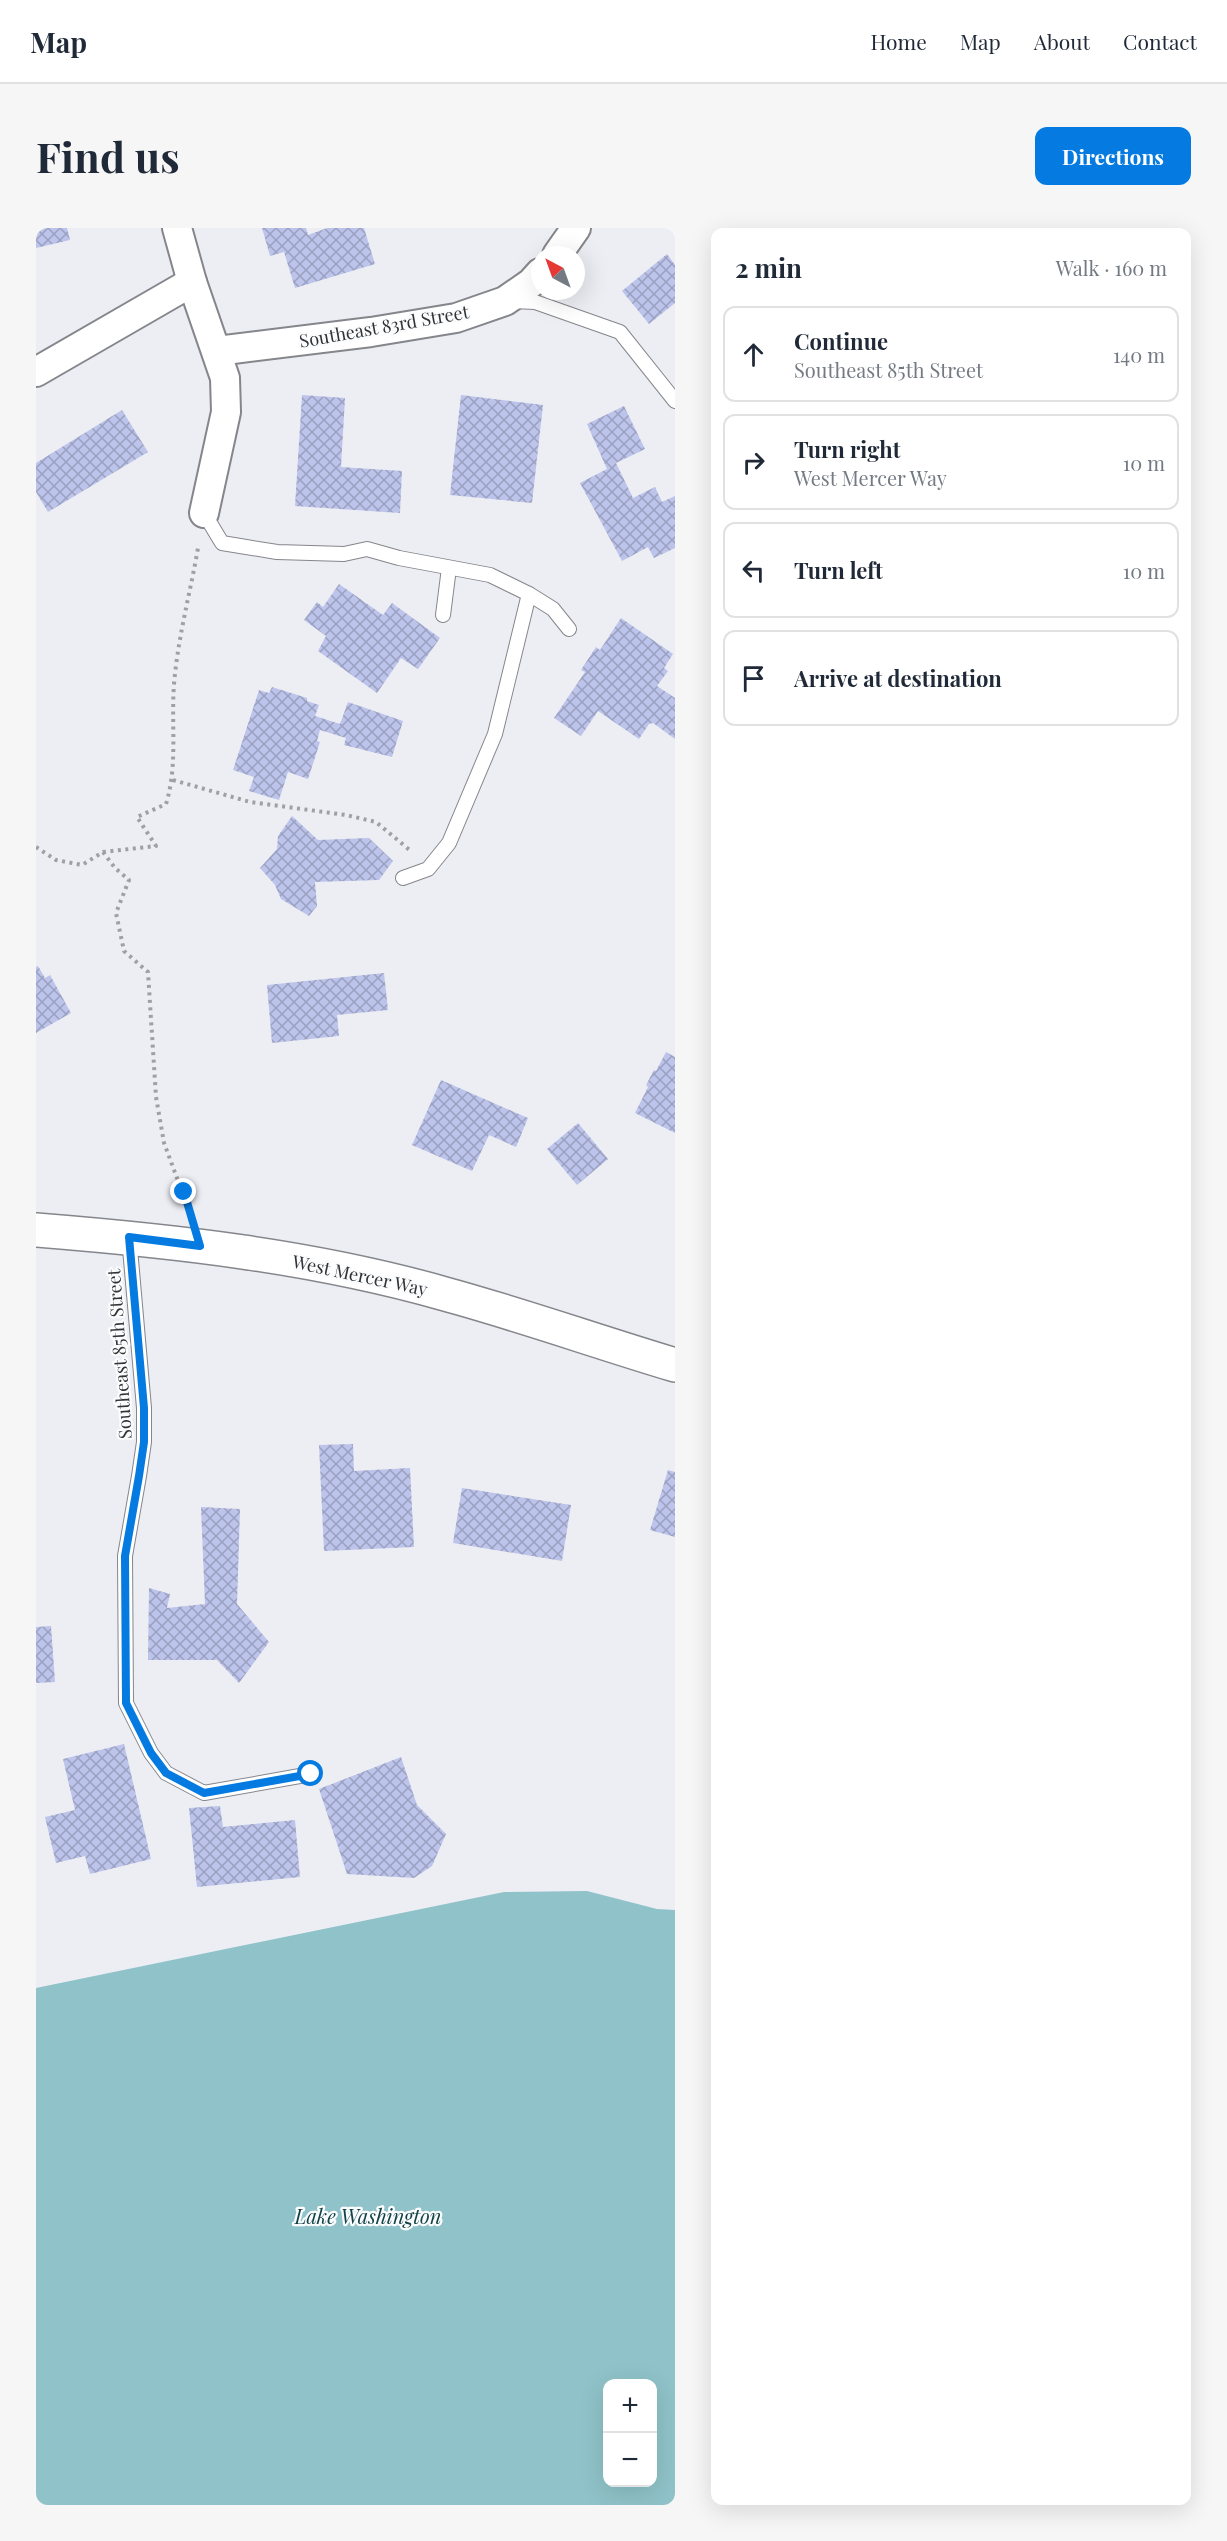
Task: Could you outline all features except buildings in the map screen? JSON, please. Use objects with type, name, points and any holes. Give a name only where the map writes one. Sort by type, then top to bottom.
[{"type":"street","points":[[177,228],[192,282],[225,378],[226,412],[204,513]]},
{"type":"street","points":[[563,246],[576,228]]},
{"type":"street","points":[[36,372],[192,282]]},
{"type":"street","name":"Southeast 83rd Street","points":[[217,351],[371,332],[456,318],[505,301],[531,283]]},
{"type":"street","name":"West Mercer Way","points":[[36,1230],[129,1237],[297,1260],[443,1293],[675,1365]]},
{"type":"lane","points":[[505,301],[535,302],[620,332],[673,395]]},
{"type":"lane","points":[[204,513],[222,543],[277,552],[344,554],[367,549],[490,575],[529,594],[553,609],[569,629]]},
{"type":"lane","points":[[443,615],[449,568]]},
{"type":"lane","points":[[403,878],[428,869],[449,843],[495,734],[529,594]]},
{"type":"lane","name":"Southeast 85th Street","points":[[129,1237],[144,1431],[139,1476],[125,1556],[126,1703],[151,1753],[166,1773],[204,1793],[311,1774]]},
{"type":"path","points":[[36,847],[56,860],[82,865],[103,852],[156,846],[137,817],[166,804],[173,780],[174,686],[181,624],[204,513]]},
{"type":"path","points":[[173,780],[250,802],[346,815],[376,822],[412,852]]},
{"type":"path","points":[[103,852],[115,868],[129,880],[116,913],[124,951],[148,972],[156,1097],[164,1143],[184,1192],[200,1246]]},
{"type":"water","name":"Lake Washington","points":[[587,1891],[657,1909],[675,1910],[675,2505],[36,2505],[36,1988],[504,1892]]},
{"type":"route","points":[[184,1192],[200,1246],[129,1237],[144,1408],[144,1442],[125,1556],[126,1703],[151,1753],[166,1773],[204,1793],[311,1774]]}]
